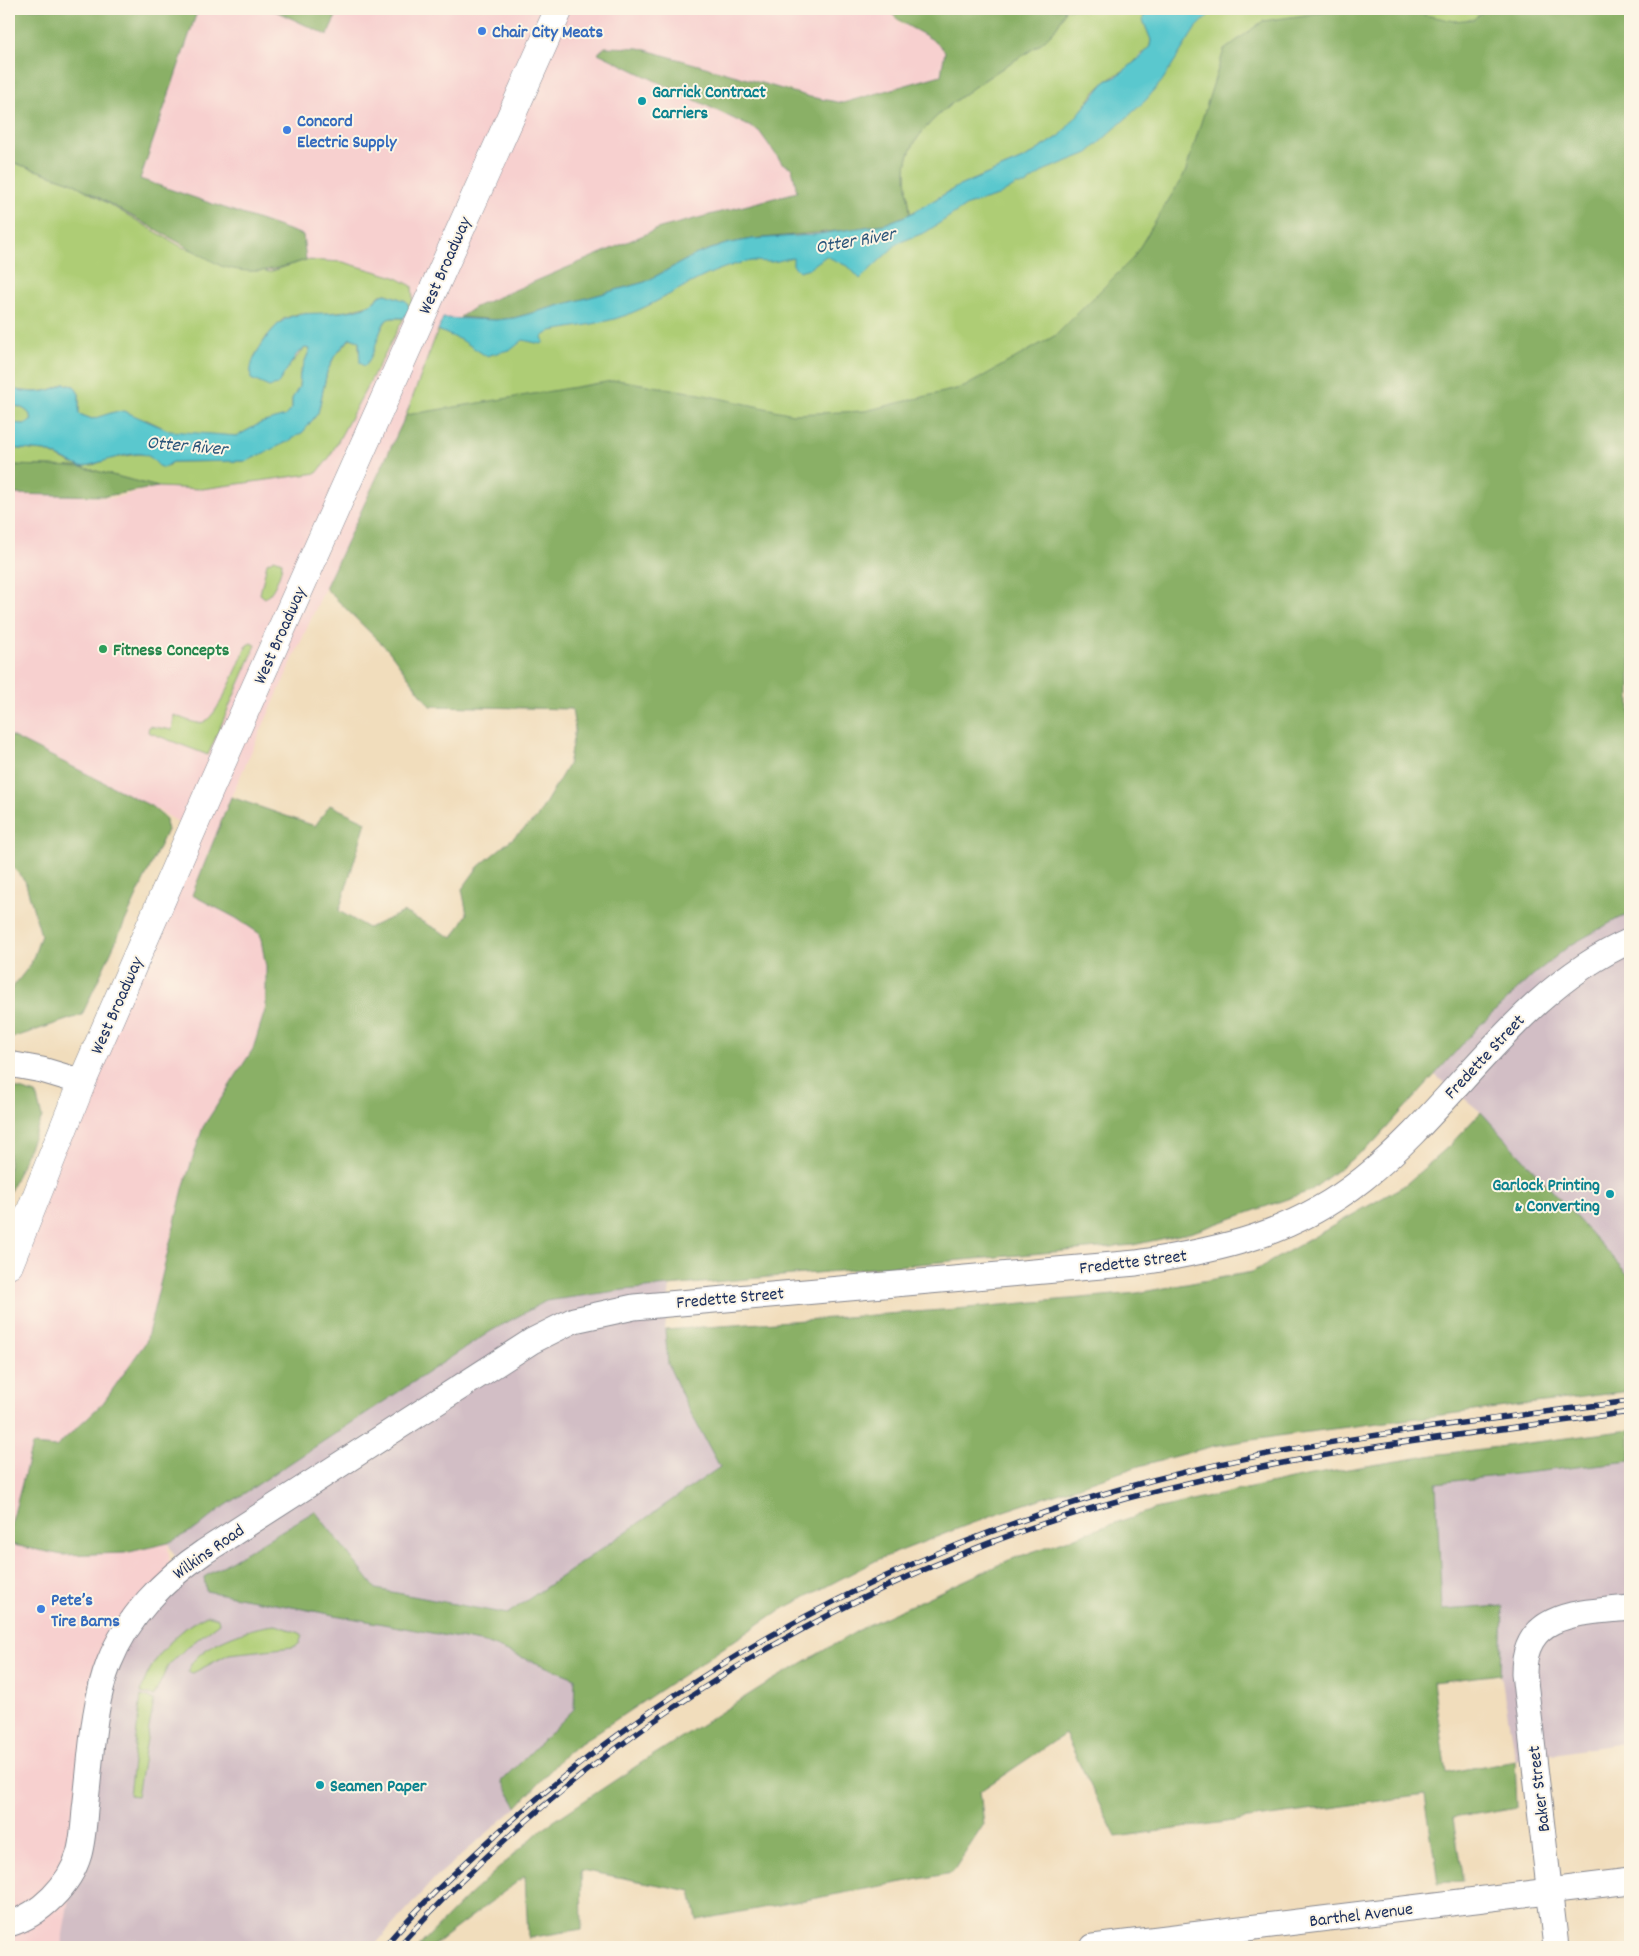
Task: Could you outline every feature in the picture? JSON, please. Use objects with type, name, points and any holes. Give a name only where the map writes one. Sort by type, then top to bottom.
[{"type":"main road","name":"West Broadway","points":[[9,1265],[82,1082],[559,9]]},
{"type":"street","name":"Fredette Street","points":[[533,1340],[574,1320],[634,1306],[1136,1263],[1198,1254],[1253,1238],[1322,1206],[1363,1179],[1422,1124],[1525,1011],[1586,964],[1630,941]]},
{"type":"street","points":[[9,1064],[42,1070],[82,1082]]},
{"type":"street","name":"Wilkins Road","points":[[9,1924],[24,1918],[42,1906],[64,1882],[75,1864],[81,1842],[100,1697],[106,1673],[116,1647],[127,1628],[159,1589],[171,1576],[204,1552],[533,1340]]},
{"type":"street","name":"Baker Street","points":[[1556,1947],[1524,1673],[1527,1649],[1536,1632],[1549,1623],[1566,1616],[1630,1608]]},
{"type":"street","name":"Barthel Avenue","points":[[1093,1947],[1630,1881]]},
{"type":"shaded area","points":[[198,9],[890,9],[890,12],[900,23],[933,38],[945,52],[941,75],[843,103],[810,97],[784,88],[782,163],[792,168],[797,192],[660,228],[475,307],[459,317],[325,588],[231,797],[192,894],[236,918],[260,934],[266,967],[266,1007],[253,1049],[203,1127],[146,1342],[103,1403],[56,1447],[32,1445],[9,1533],[9,1265],[192,830],[151,806],[9,735],[9,494],[114,498],[158,487],[202,489],[317,473],[329,458],[413,292],[395,277],[343,262],[306,260],[303,235],[140,179]]},
{"type":"shaded area","points":[[1630,915],[1630,1277],[1481,1112],[1435,1075],[1477,1028],[1533,975],[1569,946],[1619,918]]},
{"type":"shaded area","points":[[670,1286],[665,1330],[668,1364],[686,1404],[721,1467],[507,1614],[486,1643],[575,1678],[575,1709],[502,1781],[517,1807],[435,1878],[373,1947],[61,1947],[92,1755],[109,1664],[181,1568],[168,1543],[197,1528],[219,1510],[491,1331],[546,1301],[623,1290]]},
{"type":"shaded area","points":[[1630,1461],[1630,1742],[1515,1760],[1501,1674],[1502,1610],[1442,1611],[1436,1483]]},
{"type":"shaded area","points":[[168,1543],[171,1576],[63,1947],[9,1947],[9,1544],[62,1555],[125,1553]]},
{"type":"green space","points":[[9,9],[198,9],[140,179],[303,235],[306,260],[284,267],[254,271],[221,266],[71,182],[9,161]]},
{"type":"green space","points":[[271,9],[327,9],[337,14],[327,35]]},
{"type":"green space","points":[[890,9],[1065,9],[1056,28],[1049,36],[1034,48],[965,93],[936,117],[914,143],[908,157],[906,178],[910,214],[885,224],[847,230],[752,239],[726,244],[697,254],[645,282],[514,318],[496,320],[460,317],[475,307],[660,228],[797,192],[792,168],[782,163],[759,131],[598,53],[605,47],[639,48],[810,97],[843,103],[941,75],[945,51],[931,39],[897,18],[890,12]]},
{"type":"green space","points":[[1065,9],[1145,9],[1143,20],[1151,39],[1150,46],[1128,68],[1106,81],[1093,94],[1074,122],[1060,136],[1025,158],[957,187],[910,214],[906,178],[908,157],[914,143],[936,117],[965,93],[1034,48],[1049,36],[1056,28]]},
{"type":"green space","points":[[1189,9],[1630,9],[800,920],[406,415],[438,330],[447,334],[505,334],[711,258],[845,243],[1066,156]]},
{"type":"green space","points":[[1347,9],[1396,9],[1454,21],[1474,19],[1486,9],[1630,9],[1630,915],[1619,918],[1569,946],[1533,975],[1477,1028],[1373,1143],[1310,1191],[1193,1232],[1133,1245],[623,1290],[546,1301],[491,1331],[219,1510],[197,1528],[168,1543],[125,1553],[62,1555],[9,1544],[9,1533],[32,1445],[56,1447],[103,1403],[146,1342],[184,1185],[203,1127],[253,1049],[266,1007],[266,967],[260,934],[236,918],[192,895],[231,797],[315,826],[330,805],[366,822],[339,911],[368,928],[404,912],[453,938],[467,914],[462,889],[478,867],[536,819],[568,765],[575,729],[572,709],[430,706],[389,651],[325,588],[406,415],[618,380],[695,393],[793,414],[865,411],[964,387],[1056,335],[1133,258],[1185,173],[1224,50],[1263,21]]},
{"type":"green space","points":[[9,161],[71,182],[182,247],[269,272],[306,260],[343,262],[395,277],[412,286],[413,300],[410,308],[406,301],[386,294],[380,295],[371,304],[347,311],[318,314],[300,313],[283,319],[267,336],[254,357],[289,366],[305,348],[310,349],[300,373],[299,387],[292,399],[292,408],[285,417],[261,423],[237,436],[170,431],[147,420],[92,419],[79,414],[79,394],[74,386],[64,384],[50,390],[37,392],[9,388]]},
{"type":"green space","points":[[389,318],[404,318],[329,458],[317,473],[202,489],[158,487],[81,467],[9,465],[9,448],[46,451],[72,464],[93,465],[111,458],[139,454],[148,455],[153,460],[168,466],[171,462],[247,461],[289,441],[303,432],[318,413],[327,372],[334,357],[351,338],[359,341],[359,352],[367,363],[380,332]]},
{"type":"green space","points":[[9,404],[26,410],[32,420],[26,424],[9,423]]},
{"type":"green space","points":[[9,465],[81,467],[158,487],[106,496],[9,494]]},
{"type":"green space","points":[[274,559],[282,562],[281,571],[277,582],[265,598],[260,594],[267,563]]},
{"type":"green space","points":[[251,643],[256,645],[208,755],[148,732],[149,726],[172,730],[174,715],[197,723],[207,720],[214,713],[234,676],[247,645]]},
{"type":"green space","points":[[9,735],[151,806],[166,819],[167,830],[82,1015],[9,1039],[9,992],[31,964],[41,935],[25,881],[9,863]]},
{"type":"green space","points":[[9,1086],[36,1094],[42,1117],[9,1194]]},
{"type":"green space","points":[[1481,1112],[1630,1277],[1630,1391],[1213,1446],[1139,1466],[1001,1512],[877,1560],[777,1612],[566,1753],[517,1807],[502,1781],[574,1709],[575,1678],[485,1643],[206,1591],[204,1577],[315,1511],[376,1589],[507,1614],[720,1467],[686,1404],[668,1364],[665,1330],[956,1309],[1137,1293],[1252,1272],[1405,1185],[1449,1146]]},
{"type":"green space","points":[[1630,1430],[1630,1461],[1436,1483],[1442,1610],[1503,1606],[1501,1674],[1433,1682],[1446,1773],[1515,1760],[1517,1807],[1453,1818],[1463,1881],[1438,1883],[1425,1795],[1116,1837],[1065,1734],[980,1791],[984,1824],[952,1873],[697,1920],[691,1891],[581,1870],[582,1929],[528,1938],[525,1876],[431,1947],[418,1947],[467,1897],[542,1829],[644,1761],[764,1685],[866,1626],[1009,1560],[1155,1509],[1305,1476],[1434,1455]]},
{"type":"green space","points":[[207,1615],[218,1618],[219,1623],[186,1648],[168,1666],[154,1696],[141,1693],[150,1670],[166,1647],[186,1628]]},
{"type":"green space","points":[[276,1625],[300,1633],[302,1636],[299,1644],[293,1647],[229,1654],[193,1673],[188,1672],[192,1663],[200,1654],[225,1639],[253,1629]]},
{"type":"green space","points":[[141,1696],[154,1700],[137,1796],[129,1795]]},
{"type":"water","name":"Otter River","points":[[1145,9],[1215,9],[1195,29],[1162,81],[1146,100],[1088,153],[1045,170],[1025,185],[1016,185],[998,196],[967,205],[926,232],[898,243],[860,279],[849,267],[826,256],[810,268],[799,271],[793,265],[793,258],[774,262],[752,261],[736,264],[706,275],[650,305],[626,315],[594,324],[551,331],[542,337],[544,342],[541,344],[523,340],[512,349],[486,356],[463,341],[438,330],[443,318],[496,320],[514,318],[645,282],[697,254],[726,244],[752,239],[813,235],[885,224],[910,214],[957,187],[1025,158],[1060,136],[1106,81],[1116,77],[1142,56],[1150,46],[1151,40],[1143,20]]},
{"type":"water","name":"Otter River","points":[[386,294],[406,301],[410,308],[404,318],[390,318],[385,322],[368,362],[364,366],[360,363],[359,341],[350,338],[334,357],[327,372],[318,413],[303,432],[289,441],[247,461],[172,462],[163,468],[148,456],[134,454],[81,467],[46,451],[9,448],[9,423],[26,424],[32,420],[26,410],[9,404],[9,388],[36,392],[57,388],[64,384],[74,386],[79,394],[79,414],[92,419],[124,411],[170,431],[237,436],[261,423],[285,416],[292,408],[292,399],[299,387],[300,373],[310,349],[305,348],[297,354],[277,385],[269,387],[251,379],[251,366],[256,354],[271,332],[280,323],[289,317],[298,315],[359,309]]},
{"type":"railway","points":[[384,1947],[397,1931],[457,1871],[503,1828],[574,1768],[649,1713],[726,1662],[807,1616],[890,1574],[976,1538],[1063,1506],[1153,1480],[1212,1466],[1271,1453],[1390,1433],[1630,1401]]},
{"type":"railway","points":[[398,1947],[476,1867],[560,1792],[650,1724],[745,1662],[844,1608],[946,1560],[1051,1521],[1159,1490],[1217,1476],[1393,1444],[1630,1412]]},
{"type":"place","name":"Chair City Meats","points":[[482,31]]},
{"type":"place","name":"Garrick Contract Carriers","points":[[642,101]]},
{"type":"place","name":"Concord Electric Supply","points":[[287,130]]},
{"type":"place","name":"Fitness Concepts","points":[[103,649]]},
{"type":"place","name":"Garlock Printing & Converting","points":[[1610,1194]]},
{"type":"place","name":"Pete’s Tire Barns","points":[[41,1609]]},
{"type":"place","name":"Seamen Paper","points":[[320,1785]]}]
